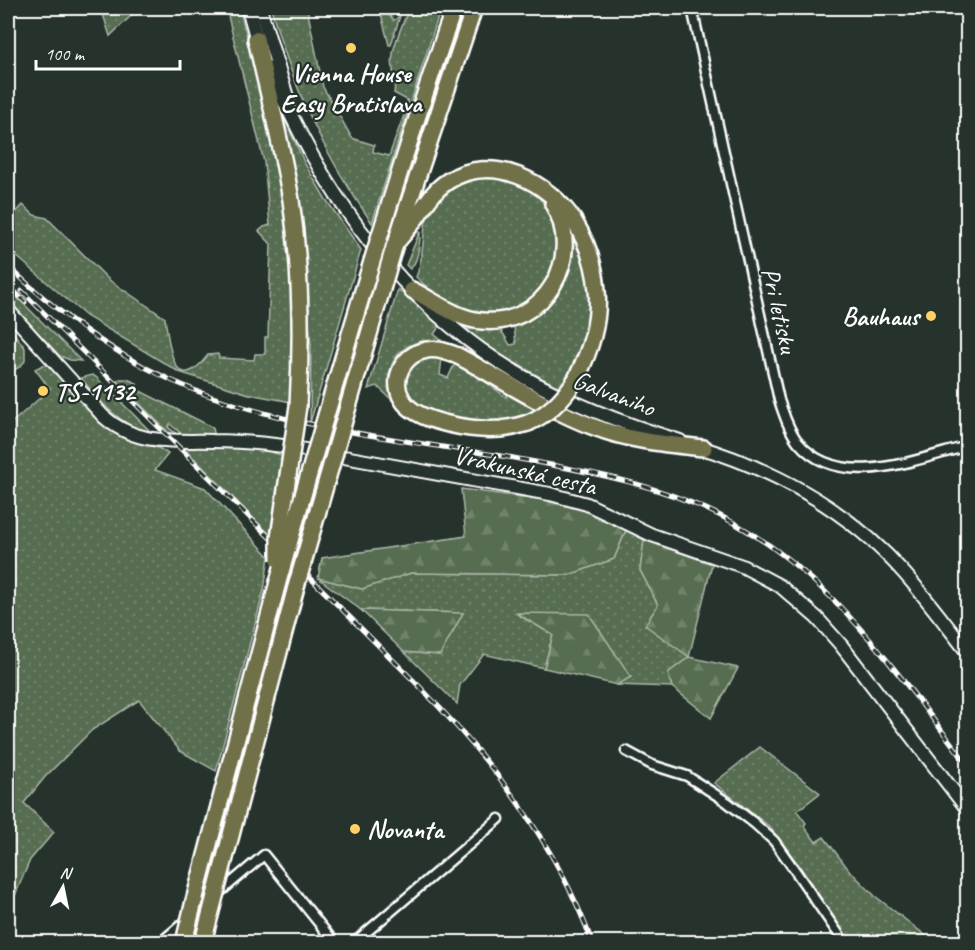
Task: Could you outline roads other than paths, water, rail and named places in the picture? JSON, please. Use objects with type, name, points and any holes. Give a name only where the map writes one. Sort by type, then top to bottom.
[{"type":"highway","points":[[184,942],[278,582],[353,320],[414,125],[454,8]]},
{"type":"highway","points":[[202,942],[296,587],[395,244],[474,8]]},
{"type":"highway","points":[[256,39],[291,198],[300,286],[301,339],[298,406],[279,538],[278,582]]},
{"type":"highway","points":[[395,244],[431,196],[448,181],[478,170],[512,173],[533,183],[561,204],[575,222],[586,244],[594,273],[597,300],[596,322],[590,347],[576,379],[556,405],[538,419],[514,427],[488,429],[452,424],[424,417],[412,410],[402,399],[398,386],[399,372],[406,360],[418,352],[429,349],[458,356],[550,407],[595,428],[652,443],[704,448]]},
{"type":"highway","points":[[412,290],[454,313],[483,321],[516,317],[540,302],[559,275],[564,258],[565,239],[561,220],[554,206],[533,183]]},
{"type":"main road","name":"Galvaniho","points":[[248,8],[256,39],[274,83],[302,139],[340,202],[385,261],[412,290],[459,333],[528,379],[554,393],[615,420],[704,448],[775,475],[830,507],[858,529],[904,573],[968,653]]},
{"type":"main road","name":"Galvaniho","points":[[260,8],[283,78],[292,116]]},
{"type":"main road","name":"Vrakunská cesta","points":[[8,310],[103,416],[119,429],[135,436],[164,440],[247,441],[283,446],[550,494],[587,504],[652,535],[760,574],[793,597],[833,636],[968,810]]},
{"type":"street","name":"Pri letisku","points":[[692,8],[779,400],[789,428],[797,441],[816,458],[828,464],[855,469],[884,467],[968,446]]},
{"type":"street","points":[[627,751],[652,765],[687,776],[754,823],[774,841],[844,942]]},
{"type":"street","points":[[355,942],[499,819]]},
{"type":"street","points":[[162,942],[264,855],[334,942]]},
{"type":"railway","points":[[8,266],[72,321],[95,337],[143,366],[194,390],[270,415],[309,424],[508,457],[624,481],[680,498],[734,523],[770,546],[834,601],[890,664],[968,765]]},
{"type":"railway","points":[[8,285],[25,302]]},
{"type":"railway","points":[[22,291],[446,714],[496,774],[541,837],[560,871],[592,942]]},
{"type":"place","name":"Vienna House Easy Bratislava","points":[[351,48]]},
{"type":"place","name":"Bauhaus","points":[[931,316]]},
{"type":"place","name":"TS-1132","points":[[43,391]]},
{"type":"place","name":"Novanta","points":[[355,829]]}]
